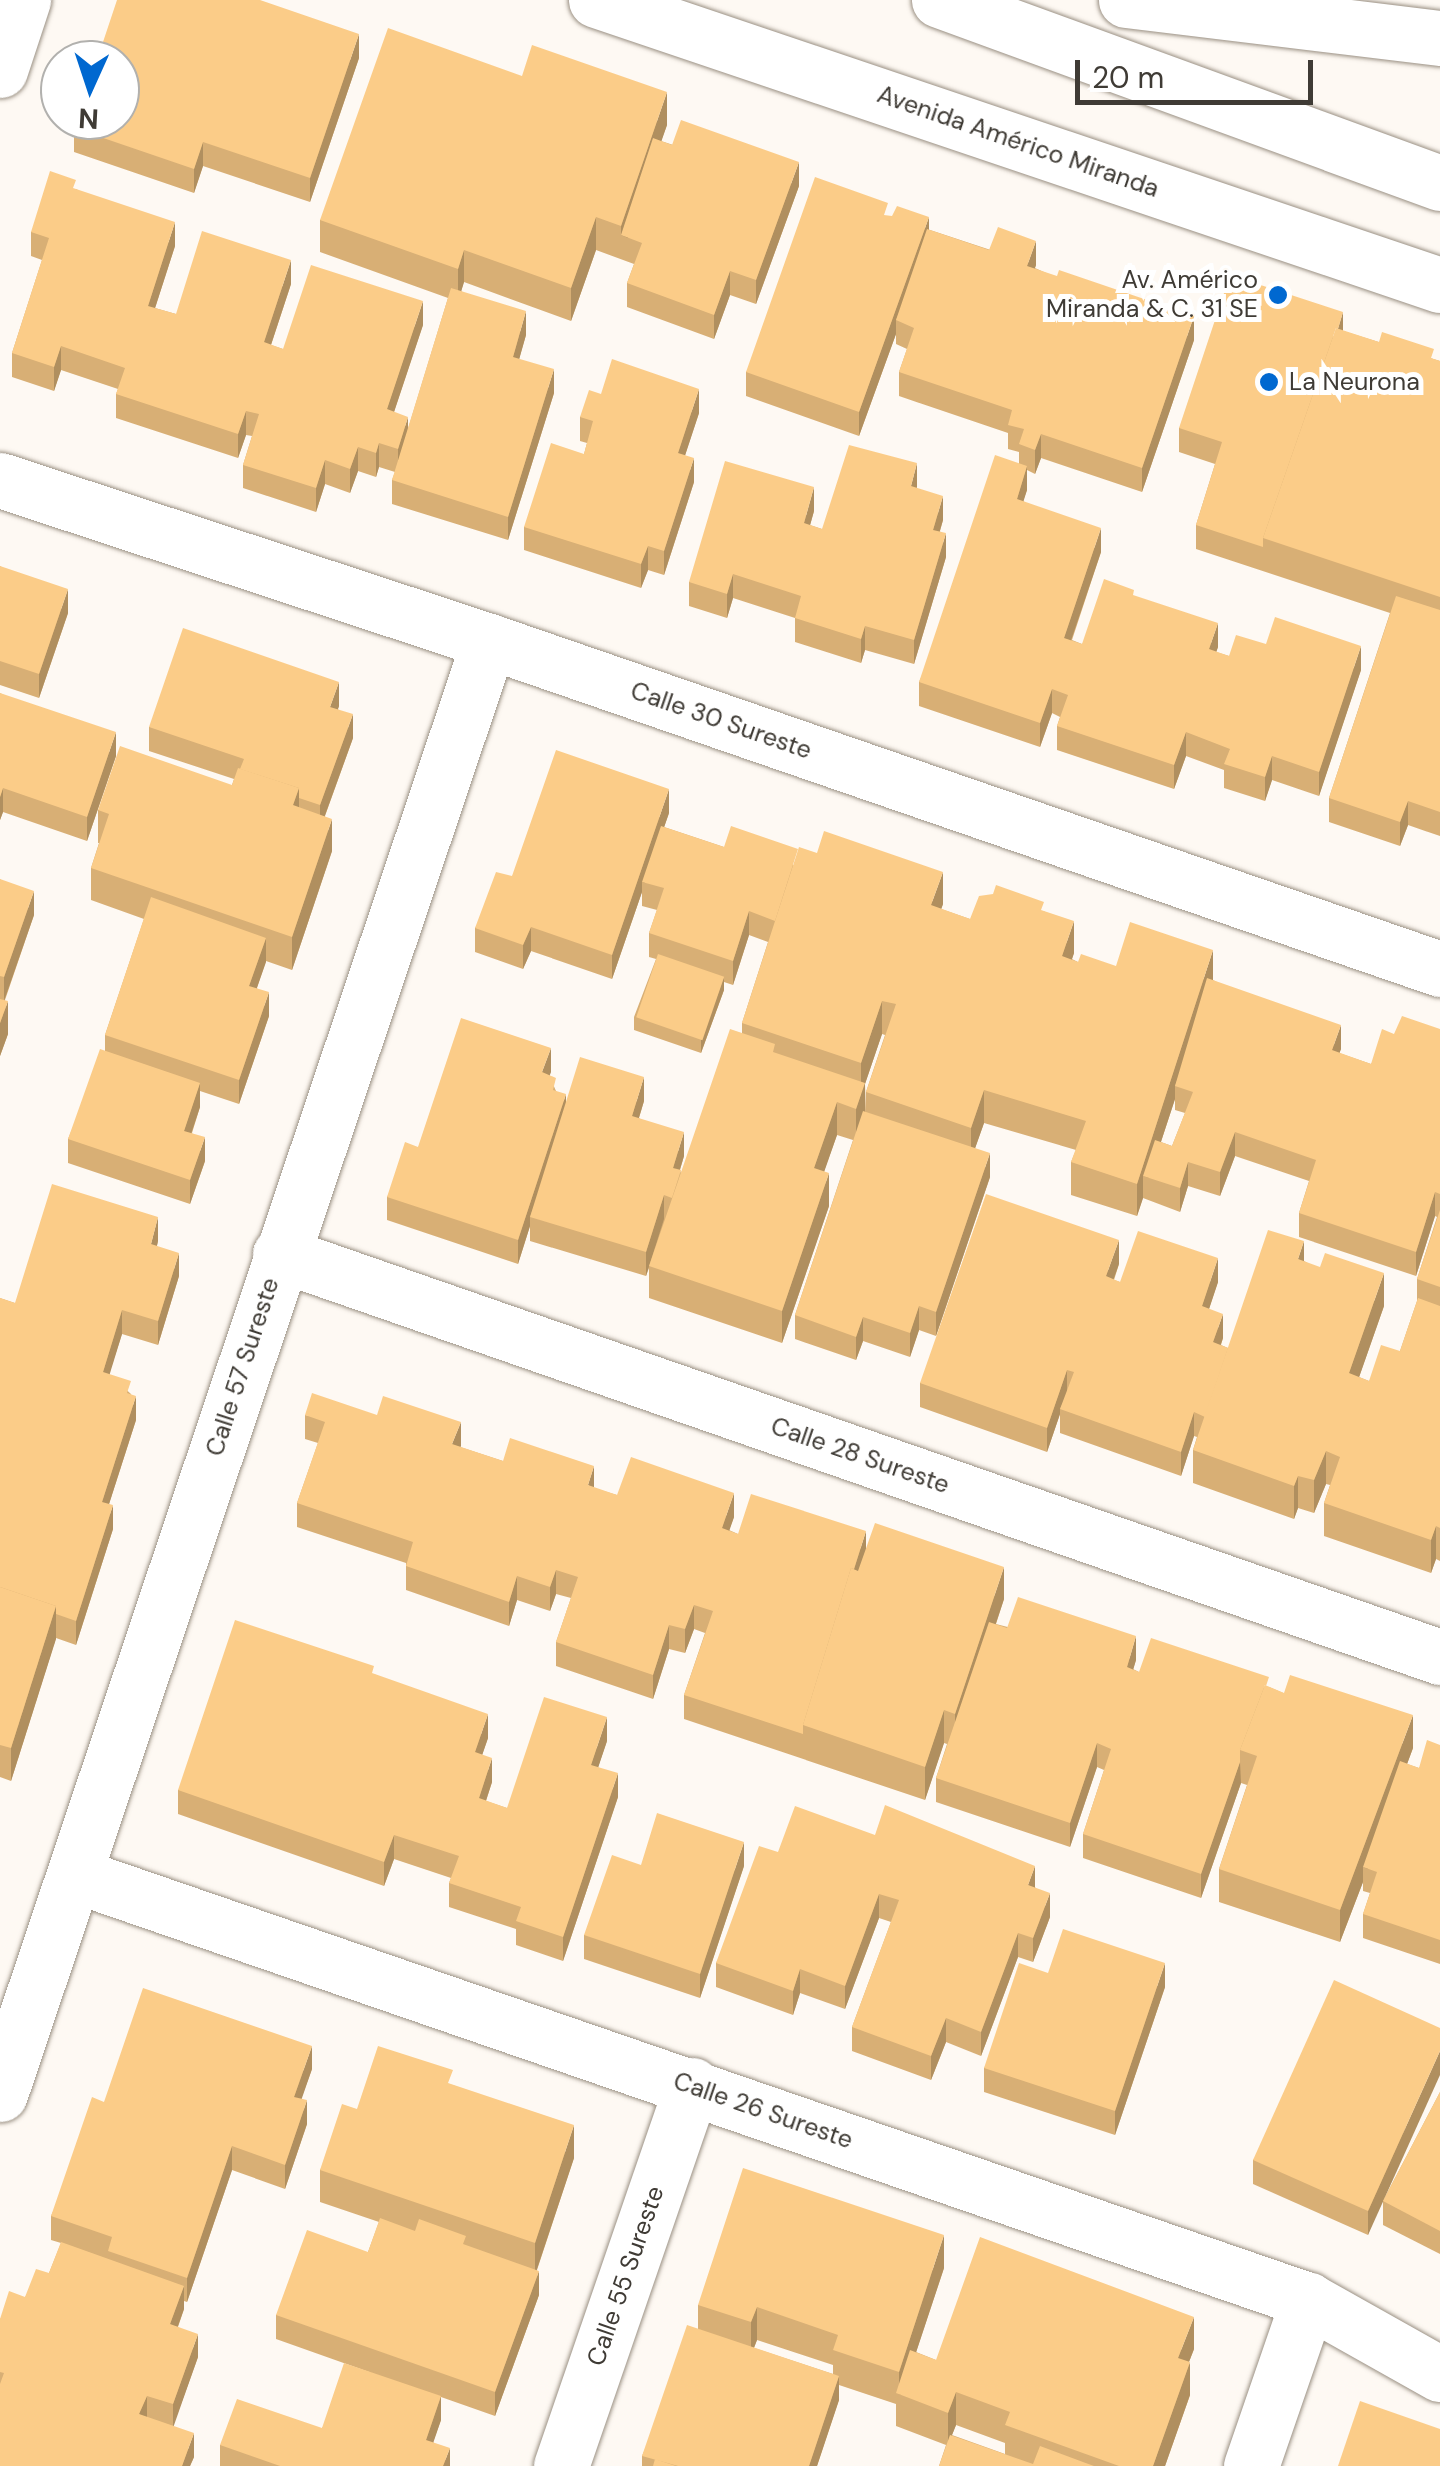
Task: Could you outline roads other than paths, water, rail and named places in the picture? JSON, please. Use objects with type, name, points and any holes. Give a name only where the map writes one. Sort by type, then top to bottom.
[{"type":"street","points":[[0,70],[23,0]]},
{"type":"street","name":"Avenida Américo Miranda","points":[[596,0],[1440,284]]},
{"type":"street","points":[[938,0],[1440,183]]},
{"type":"street","points":[[1126,0],[1440,38]]},
{"type":"street","name":"Calle 30 Sureste","points":[[0,480],[489,640],[1440,969]]},
{"type":"street","name":"Calle 57 Sureste","points":[[0,2094],[489,640]]},
{"type":"street","name":"Calle 28 Sureste","points":[[280,1254],[1440,1657]]},
{"type":"street","name":"Calle 26 Sureste","points":[[75,1875],[1308,2300],[1440,2374]]},
{"type":"street","name":"Calle 55 Sureste","points":[[562,2466],[692,2086]]},
{"type":"street","points":[[1252,2466],[1308,2300]]},
{"type":"place","name":"Av. Américo Miranda & C. 31 SE","points":[[1278,295]]},
{"type":"place","name":"La Neurona","points":[[1269,382]]}]
